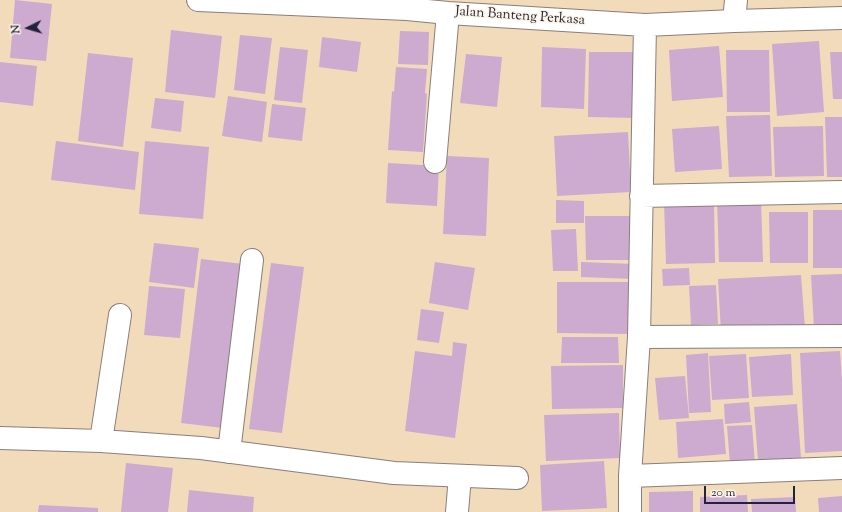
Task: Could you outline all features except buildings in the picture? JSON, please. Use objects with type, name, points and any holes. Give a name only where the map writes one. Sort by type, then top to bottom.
[{"type":"street","name":"Jalan Banteng Perkasa","points":[[198,0],[400,8],[448,13],[533,9],[645,25],[735,10],[842,18]]},
{"type":"street","points":[[435,162],[448,13]]},
{"type":"street","points":[[630,512],[630,476],[639,338],[645,25]]},
{"type":"street","points":[[641,196],[842,192]]},
{"type":"street","points":[[229,452],[252,260]]},
{"type":"street","points":[[102,442],[120,315]]},
{"type":"street","points":[[639,338],[842,336]]},
{"type":"street","points":[[0,438],[201,448],[394,473],[517,478]]},
{"type":"street","points":[[630,476],[842,468]]},
{"type":"street","points":[[457,512],[460,476]]}]
